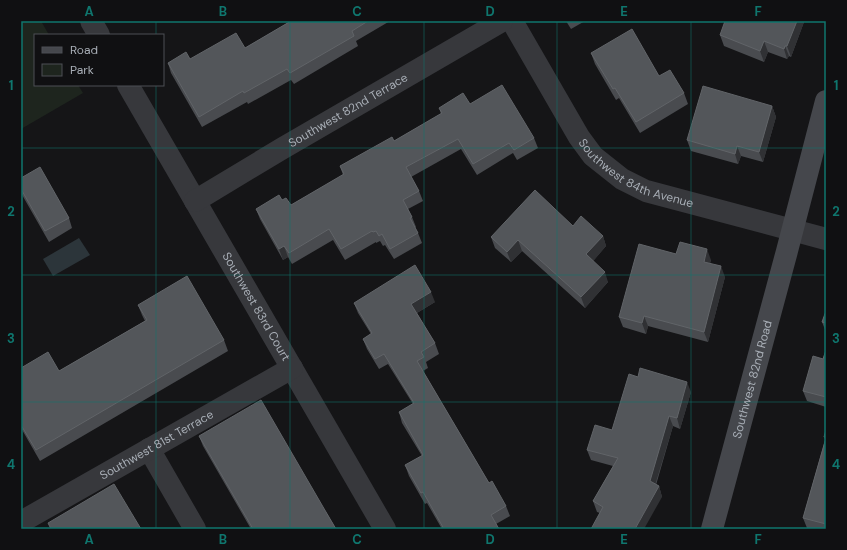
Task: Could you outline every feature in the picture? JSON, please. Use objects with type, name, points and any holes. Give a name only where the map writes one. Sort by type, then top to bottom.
[{"type":"street","points":[[91,21],[98,34]]},
{"type":"street","name":"Southwest 82nd Terrace","points":[[195,201],[283,148],[502,21]]},
{"type":"street","name":"Southwest 84th Avenue","points":[[512,21],[579,137],[593,156],[622,179],[646,191],[826,239]]},
{"type":"street","name":"Southwest 83rd Court","points":[[129,86],[385,529]]},
{"type":"street","name":"Southwest 82nd Road","points":[[712,529],[793,230],[826,101]]},
{"type":"street","name":"Southwest 81st Terrace","points":[[21,522],[292,368]]},
{"type":"street","points":[[150,449],[195,529]]},
{"type":"green space","points":[[21,21],[41,21],[48,34],[34,34],[34,86],[79,86],[83,93],[21,129]]},
{"type":"shaded area","points":[[79,238],[90,255],[53,276],[43,259]]},
{"type":"building","points":[[291,21],[368,21],[352,31],[354,36],[290,73],[287,69],[244,93],[243,91],[199,117],[168,63],[186,52],[190,59],[236,33],[245,48]]},
{"type":"building","points":[[725,21],[797,21],[787,46],[785,46],[784,49],[764,41],[760,51],[720,35]]},
{"type":"building","points":[[632,29],[659,76],[670,70],[684,93],[636,122],[615,88],[613,89],[591,53]]},
{"type":"building","points":[[502,85],[534,138],[514,150],[509,143],[473,164],[458,139],[406,167],[419,191],[403,200],[418,233],[390,249],[382,234],[379,236],[376,231],[372,231],[341,249],[329,229],[289,253],[284,246],[279,249],[256,209],[279,195],[282,200],[286,198],[291,205],[344,174],[340,166],[392,137],[394,141],[442,113],[439,108],[463,93],[470,104]]},
{"type":"building","points":[[703,86],[772,106],[759,152],[737,146],[735,154],[687,140]]},
{"type":"building","points":[[40,167],[69,218],[45,231],[21,189],[21,178]]},
{"type":"building","points":[[535,190],[573,226],[581,216],[603,236],[586,254],[605,272],[581,297],[518,240],[507,252],[491,237]]},
{"type":"building","points":[[680,242],[707,249],[704,262],[721,266],[704,332],[644,316],[642,323],[619,317],[639,244],[676,254]]},
{"type":"building","points":[[415,265],[431,292],[411,304],[435,343],[421,352],[424,357],[417,361],[489,483],[492,481],[506,506],[491,515],[499,529],[444,529],[423,492],[421,493],[405,465],[423,455],[399,412],[414,403],[384,354],[375,359],[363,339],[372,333],[354,303]]},
{"type":"building","points":[[187,276],[224,340],[36,450],[21,425],[21,368],[48,352],[59,371],[147,320],[138,305]]},
{"type":"building","points":[[826,311],[826,323],[822,322]]},
{"type":"building","points":[[826,350],[826,397],[803,391],[813,356],[823,359]]},
{"type":"building","points":[[640,368],[687,382],[677,418],[669,416],[650,481],[659,486],[635,529],[591,529],[603,507],[593,501],[618,458],[587,450],[595,425],[612,430],[629,374],[638,377]]},
{"type":"building","points":[[261,400],[336,529],[253,529],[199,436]]},
{"type":"building","points":[[826,438],[826,524],[803,518]]},
{"type":"building","points":[[114,484],[141,529],[51,529],[48,523]]}]
